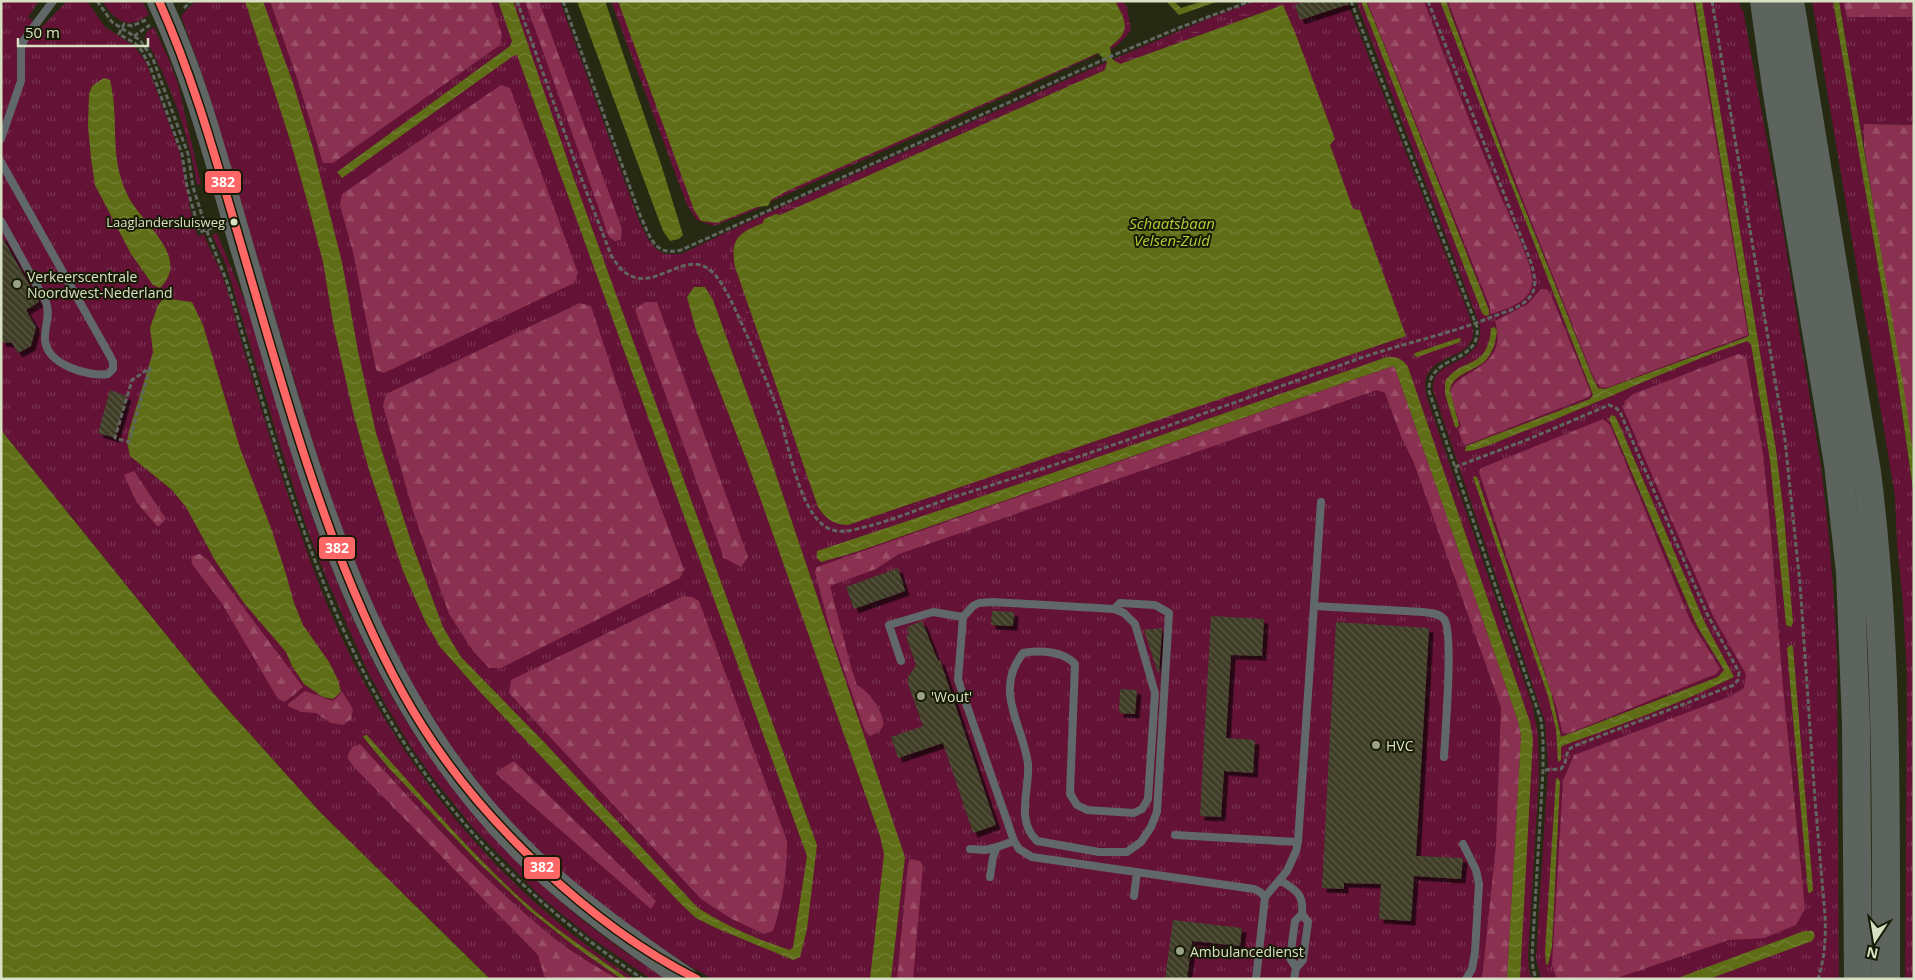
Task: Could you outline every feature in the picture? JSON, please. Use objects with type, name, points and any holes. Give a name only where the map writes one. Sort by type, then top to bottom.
[{"type":"highway","points":[[1758,1],[1777,94]]},
{"type":"highway","points":[[1764,1],[1777,94],[1838,464],[1850,572],[1856,724],[1858,979]]},
{"type":"highway","points":[[1790,1],[1868,472],[1876,538],[1881,606],[1884,706],[1886,979]]},
{"type":"main road","points":[[169,5],[280,373],[329,528],[356,597],[393,674],[409,704],[444,758],[506,833],[531,859],[606,924],[686,979]]},
{"type":"main road","points":[[664,963],[697,979]]},
{"type":"lane","points":[[1,139],[20,87],[22,70],[21,49],[24,40],[53,1]]},
{"type":"lane","points":[[1,162],[110,356],[113,362],[113,369],[108,374],[92,374],[81,371],[59,362],[51,355],[45,340],[49,310],[1,221]]},
{"type":"lane","points":[[1256,979],[1265,897],[1280,880],[1292,861],[1298,842],[1321,502]]},
{"type":"lane","points":[[1114,609],[1120,603],[1155,605],[1170,613],[1157,812],[1141,842],[1127,852],[1099,852],[1037,841],[1030,834],[1025,821],[1028,765],[1011,704],[1010,684],[1015,664],[1023,654],[1036,651],[1068,656],[1075,664],[1070,794],[1077,805],[1087,810],[1134,813],[1142,809],[1148,799],[1155,693],[1135,624],[1124,613],[1114,609],[986,602],[973,606],[963,617],[958,680],[1014,841],[1020,850],[1032,857],[1254,889],[1265,897]]},
{"type":"lane","points":[[1314,606],[1423,612],[1439,615],[1445,619],[1448,626],[1448,647],[1444,757]]},
{"type":"lane","points":[[901,661],[889,625],[933,612],[963,617]]},
{"type":"lane","points":[[1175,836],[1298,842]]},
{"type":"lane","points":[[970,849],[985,850],[1014,841]]},
{"type":"lane","points":[[1463,844],[1476,870],[1479,884],[1475,952],[1472,969],[1466,979]]},
{"type":"lane","points":[[990,877],[997,847]]},
{"type":"lane","points":[[1134,896],[1137,872]]},
{"type":"lane","points":[[1280,880],[1294,889],[1301,897],[1303,904],[1302,914],[1295,921],[1290,958],[1296,968]]},
{"type":"lane","points":[[1294,979],[1296,968],[1303,960],[1308,922],[1302,914]]},
{"type":"path","points":[[97,1],[107,16],[134,36]]},
{"type":"path","points":[[517,1],[576,166],[611,255],[617,265],[630,275],[653,278],[686,264],[697,263],[708,267],[716,276],[736,312],[768,385],[778,410],[804,496],[812,514],[823,526],[842,532],[883,522],[929,504],[1188,420],[1359,359],[1476,324],[1523,303],[1532,295],[1535,280],[1529,257],[1428,1]]},
{"type":"path","points":[[563,1],[640,215],[656,245],[667,252],[682,250],[1102,60],[1181,27],[1251,1]]},
{"type":"path","points":[[1351,1],[1476,324],[1477,335],[1471,347],[1464,354],[1439,367],[1430,380],[1430,397],[1538,710],[1543,739],[1543,770],[1532,956],[1536,979]]},
{"type":"path","points":[[1712,1],[1785,440],[1793,509],[1825,915],[1826,942],[1818,979]]},
{"type":"path","points":[[169,5],[132,26],[124,24],[119,34],[136,44],[142,51],[154,76],[182,154],[187,187],[199,230],[200,232],[212,228]]},
{"type":"path","points":[[150,368],[129,442],[115,438],[132,380],[150,368]]},
{"type":"path","points":[[1455,467],[1529,439],[1609,405],[1616,408],[1620,412],[1707,614],[1739,672],[1738,680],[1734,685],[1574,746],[1568,750],[1565,764],[1561,769],[1543,770]]},
{"type":"green space","points":[[1,1],[39,1],[28,17],[42,27],[67,1],[87,1],[105,27],[134,46],[146,62],[179,150],[189,205],[197,235],[204,234],[224,281],[274,450],[311,564],[347,650],[377,705],[411,759],[448,810],[489,858],[534,902],[583,943],[635,979],[490,979],[320,812],[214,694],[1,430]]},
{"type":"green space","points":[[102,1],[142,1],[149,14],[142,19],[129,23],[112,14]]},
{"type":"green space","points":[[195,1],[560,1],[639,221],[648,239],[656,249],[665,254],[681,254],[761,216],[1104,63],[1212,17],[1256,1],[1347,1],[1472,326],[1473,335],[1470,344],[1463,350],[1437,364],[1430,371],[1426,381],[1426,395],[1532,704],[1538,734],[1539,777],[1528,956],[1532,979],[713,979],[628,926],[555,867],[494,804],[432,721],[375,612],[339,521],[313,443],[204,79],[181,16]]},
{"type":"green space","points":[[270,1],[491,1],[502,35],[500,45],[333,163],[323,163],[297,78]]},
{"type":"green space","points":[[525,1],[539,1],[622,229],[621,240],[615,241],[609,237]]},
{"type":"green space","points":[[611,1],[628,1],[756,206],[760,208],[714,226],[697,220],[687,205]]},
{"type":"green space","points":[[1100,1],[1122,1],[1127,7],[1131,30],[1111,50],[1111,44]]},
{"type":"green space","points":[[1356,1],[1739,1],[1743,10],[1782,223],[1821,467],[1827,516],[1837,661],[1839,979],[1541,979],[1536,959],[1548,768],[1545,722],[1433,390],[1434,379],[1440,372],[1474,349],[1479,340],[1480,326]]},
{"type":"green space","points":[[1367,1],[1424,1],[1469,120],[1529,264],[1532,283],[1531,290],[1523,300],[1511,307],[1492,314],[1490,313],[1490,307]]},
{"type":"green space","points":[[1448,1],[1693,1],[1748,335],[1606,388],[1600,387],[1593,376],[1518,188]]},
{"type":"green space","points":[[1812,1],[1833,1],[1898,382],[1914,497],[1914,979],[1905,979],[1907,676],[1895,496]]},
{"type":"green space","points":[[1839,1],[1843,1],[1847,17],[1914,17],[1914,125],[1864,124],[1864,147]]},
{"type":"green space","points":[[1843,1],[1914,1],[1914,17],[1847,17]]},
{"type":"green space","points":[[1275,3],[1284,5],[1292,18],[1335,139],[1116,63],[1210,25]]},
{"type":"green space","points":[[154,27],[178,84],[201,184],[197,185],[184,128],[177,109],[163,73],[145,38],[147,31]]},
{"type":"green space","points":[[1099,54],[772,201],[770,204],[771,199],[788,188],[1087,55]]},
{"type":"green space","points":[[1107,67],[1101,74],[780,215],[776,214],[849,184]]},
{"type":"green space","points":[[501,85],[510,88],[578,273],[574,283],[384,373],[376,370],[353,252],[340,205],[342,194]]},
{"type":"green space","points":[[1864,124],[1914,125],[1914,458],[1864,147]]},
{"type":"green space","points":[[1362,209],[1367,216],[1387,277],[1410,337],[1163,423],[1162,420],[1174,411]]},
{"type":"green space","points":[[764,219],[764,223],[1101,435],[1104,442],[846,528],[829,523],[814,506],[801,472],[778,396],[730,272],[729,256],[732,243],[744,230]]},
{"type":"green space","points":[[217,233],[242,293],[260,344],[300,479],[327,556],[368,651],[401,712],[444,776],[471,810],[530,874],[595,930],[667,979],[651,979],[590,937],[541,897],[475,830],[432,777],[409,744],[367,670],[327,580],[306,526],[226,265],[212,235]]},
{"type":"green space","points":[[1541,289],[1547,289],[1551,295],[1591,393],[1589,397],[1466,445],[1463,443],[1458,429],[1461,426],[1451,393],[1453,386],[1479,368],[1495,350],[1498,338],[1495,321],[1528,304]]},
{"type":"green space","points":[[645,302],[657,302],[748,557],[741,567],[724,558],[635,310]]},
{"type":"green space","points":[[580,303],[591,306],[635,439],[684,569],[680,578],[501,668],[489,668],[473,651],[449,614],[413,511],[383,406],[386,394]]},
{"type":"green space","points":[[1738,354],[1746,357],[1763,454],[1805,909],[1796,925],[1764,938],[1729,940],[1614,979],[1557,979],[1552,965],[1563,781],[1574,755],[1731,696],[1744,688],[1746,674],[1713,616],[1623,408],[1625,401],[1633,394]]},
{"type":"green space","points":[[1393,366],[1518,721],[1521,736],[1507,979],[1481,979],[1496,845],[1501,707],[1412,458],[1402,439],[1385,393],[1377,390],[899,554],[876,569],[830,586],[857,685],[866,691],[882,715],[883,726],[879,731],[870,736],[865,731],[831,633],[815,572],[817,567]]},
{"type":"green space","points":[[1603,419],[1610,425],[1690,620],[1720,669],[1716,674],[1567,734],[1562,731],[1557,709],[1479,472],[1481,468]]},
{"type":"green space","points":[[134,471],[166,519],[158,527],[137,503],[124,475]]},
{"type":"green space","points":[[200,554],[208,560],[303,687],[285,702],[278,699],[221,602],[192,564],[191,556]]},
{"type":"green space","points":[[683,596],[692,597],[699,601],[787,841],[782,898],[773,931],[764,934],[730,918],[701,899],[509,693],[511,680]]},
{"type":"green space","points":[[305,691],[333,701],[342,692],[353,709],[351,719],[343,725],[331,723],[316,713],[301,712],[288,706]]},
{"type":"green space","points":[[360,744],[456,847],[532,920],[580,957],[617,979],[547,979],[544,976],[538,955],[352,765],[347,757],[352,747]]},
{"type":"green space","points":[[514,761],[656,901],[651,909],[495,773]]},
{"type":"green space","points":[[910,859],[920,861],[923,866],[913,979],[897,979],[908,864]]},
{"type":"water","points":[[245,1],[263,1],[293,83],[313,148],[342,262],[358,351],[376,433],[412,544],[443,627],[461,657],[543,741],[698,908],[742,932],[790,950],[793,947],[807,856],[517,55],[342,178],[337,172],[510,46],[512,41],[498,1],[513,1],[574,179],[817,845],[807,929],[800,957],[793,960],[696,918],[481,693],[441,648],[426,623],[403,571],[369,470],[353,412],[334,328],[323,262],[309,208],[291,143]]},
{"type":"water","points":[[577,1],[605,1],[660,161],[683,235],[679,239],[670,241],[663,231]]},
{"type":"water","name":"Schaatsbaan Velsen-Zuid","points":[[618,1],[1115,1],[1125,26],[1121,36],[1110,47],[1112,59],[1120,64],[1283,5],[1335,139],[1330,145],[1353,209],[1360,210],[1406,336],[848,525],[834,522],[827,518],[818,507],[735,267],[735,243],[742,234],[763,223],[764,219],[776,214],[780,215],[1105,70],[1107,62],[1098,53],[787,191],[771,200],[768,206],[757,207],[717,223],[701,221],[694,210]]},
{"type":"water","points":[[1166,1],[1174,1],[1181,8],[1203,1],[1219,1],[1179,15]]},
{"type":"water","points":[[1361,1],[1366,1],[1380,35],[1489,310],[1489,315],[1486,316],[1482,313]]},
{"type":"water","points":[[1440,1],[1446,1],[1511,175],[1592,376],[1598,388],[1605,389],[1749,335],[1695,1],[1702,1],[1776,450],[1784,516],[1793,623],[1791,627],[1786,625],[1770,460],[1751,344],[1747,341],[1492,444],[1465,451],[1466,446],[1590,399],[1593,395]]},
{"type":"water","points":[[1833,1],[1839,1],[1903,383],[1914,458],[1914,497],[1898,382]]},
{"type":"water","points":[[104,78],[110,80],[113,95],[116,152],[122,181],[134,206],[161,240],[167,252],[170,264],[168,276],[160,288],[153,285],[131,254],[95,185],[88,126],[89,94],[92,86]]},
{"type":"water","points":[[694,287],[705,287],[713,300],[768,451],[905,857],[891,979],[870,979],[884,854],[880,836],[748,464],[696,330],[687,297]]},
{"type":"water","points":[[164,298],[192,302],[203,325],[240,448],[271,528],[294,603],[303,625],[329,662],[338,680],[341,692],[333,699],[323,697],[304,684],[292,666],[286,652],[244,603],[216,562],[186,507],[172,490],[130,456],[127,442],[129,431],[153,352],[150,328],[158,305]]},
{"type":"water","points":[[1494,327],[1497,330],[1496,338],[1488,358],[1459,377],[1451,385],[1450,391],[1459,425],[1457,428],[1455,427],[1445,394],[1445,382],[1451,374],[1479,358],[1485,351],[1489,342],[1491,328]]},
{"type":"water","points":[[1459,338],[1461,339],[1460,342],[1417,357],[1414,355],[1415,353]]},
{"type":"water","points":[[1387,357],[1399,359],[1408,367],[1530,722],[1533,739],[1520,979],[1507,979],[1521,736],[1518,721],[1393,366],[856,552],[821,562],[817,558],[817,551],[1052,473]]},
{"type":"water","points":[[1611,415],[1615,416],[1619,424],[1705,623],[1734,677],[1671,705],[1562,746],[1561,760],[1558,762],[1556,729],[1548,696],[1474,476],[1477,477],[1551,692],[1561,737],[1718,677],[1724,670],[1697,626],[1609,419]]},
{"type":"water","points":[[1,430],[214,694],[320,812],[490,979],[1,979]]},
{"type":"water","points":[[1791,645],[1793,647],[1813,890],[1810,893],[1808,892],[1787,648]]},
{"type":"water","points":[[367,735],[461,839],[521,899],[560,931],[628,979],[617,976],[573,945],[530,911],[477,861],[388,767],[364,738],[363,736]]},
{"type":"water","points":[[1558,778],[1560,782],[1552,947],[1548,965],[1546,964],[1545,952],[1556,779]]},
{"type":"water","points":[[1804,931],[1813,931],[1815,936],[1812,941],[1709,979],[1675,979]]},
{"type":"building","points":[[1305,1],[1348,1],[1349,4],[1300,20],[1295,5]]},
{"type":"building","points":[[1,235],[39,302],[26,310],[36,327],[31,346],[18,353],[12,343],[1,342]]},
{"type":"building","points":[[110,390],[127,396],[115,438],[98,433]]},
{"type":"building","points":[[898,568],[905,591],[854,609],[846,587]]},
{"type":"building","points":[[992,611],[1014,612],[1013,626],[991,625]]},
{"type":"building","points":[[1211,616],[1264,619],[1262,656],[1231,655],[1226,738],[1255,740],[1253,773],[1224,771],[1221,817],[1200,816]]},
{"type":"building","points":[[922,621],[938,661],[940,660],[996,825],[973,833],[943,743],[898,758],[891,737],[923,726],[908,684],[908,677],[916,665],[906,636],[909,634],[907,627]]},
{"type":"building","name":"HVC","points":[[1336,622],[1429,628],[1416,856],[1463,858],[1461,879],[1414,876],[1411,921],[1379,919],[1381,884],[1344,883],[1344,889],[1322,888]]},
{"type":"building","points":[[1162,628],[1159,673],[1158,673],[1144,630]]},
{"type":"building","points":[[1120,689],[1137,690],[1135,714],[1119,713]]},
{"type":"building","points":[[1173,920],[1242,928],[1240,946],[1192,941],[1187,979],[1165,979]]},
{"type":"transit line","name":"382","points":[[159,1],[181,53],[199,106],[312,480],[361,608],[400,689],[449,765],[493,819],[525,852],[596,915],[655,956],[697,979]]},
{"type":"place","name":"Laaglandersluisweg","points":[[234,222]]},
{"type":"place","name":"Verkeerscentrale Noordwest-Nederland","points":[[17,284]]},
{"type":"place","name":"'Wout'","points":[[921,696]]},
{"type":"place","name":"HVC","points":[[1376,745]]},
{"type":"place","name":"Ambulancedienst","points":[[1180,951]]}]
